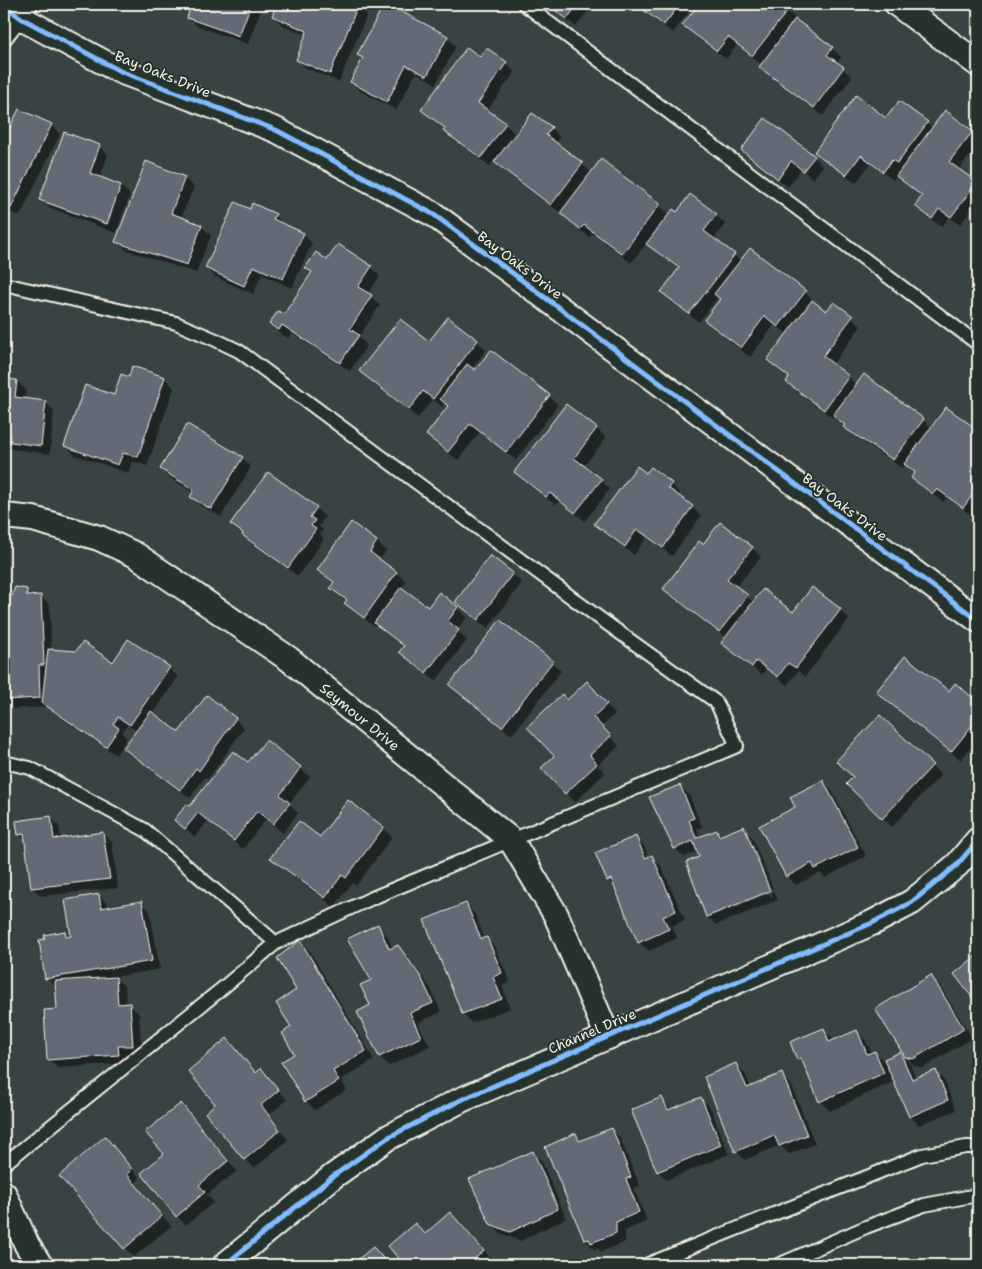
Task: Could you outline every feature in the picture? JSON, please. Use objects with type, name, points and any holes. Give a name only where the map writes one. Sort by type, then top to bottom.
[{"type":"street","points":[[897,4],[978,64]]},
{"type":"street","name":"Bay Oaks Drive","points":[[19,9],[120,71],[276,130],[433,214],[978,620]]},
{"type":"street","name":"Seymour Drive","points":[[4,516],[33,519],[99,538],[136,555],[289,659],[510,840],[556,915],[608,1037]]},
{"type":"street","name":"Channel Drive","points":[[225,1265],[332,1177],[387,1138],[460,1100],[872,923],[912,902],[957,865],[978,840]]},
{"type":"street","points":[[4,1194],[26,1245],[40,1265]]},
{"type":"lane","points":[[524,4],[978,344]]},
{"type":"lane","points":[[4,40],[19,9]]},
{"type":"lane","points":[[4,284],[176,323],[239,351],[602,620],[716,702],[736,746],[370,899],[276,943],[4,1164]]},
{"type":"lane","points":[[4,762],[30,768],[144,830],[276,943]]},
{"type":"lane","points":[[646,1265],[922,1155],[966,1147],[978,1147]]},
{"type":"lane","points":[[778,1265],[866,1227],[924,1205],[978,1196]]},
{"type":"building","points":[[191,4],[251,4],[239,36],[187,18]]},
{"type":"building","points":[[277,4],[358,5],[330,74],[296,60],[307,31],[272,16]]},
{"type":"building","points":[[384,4],[448,36],[427,76],[406,65],[387,102],[350,82],[363,58],[357,55]]},
{"type":"building","points":[[546,4],[578,4],[567,19]]},
{"type":"building","points":[[635,4],[680,4],[664,25]]},
{"type":"building","points":[[699,4],[781,4],[788,10],[752,56],[728,37],[717,51],[682,25]]},
{"type":"building","points":[[795,19],[833,47],[827,55],[844,67],[814,108],[759,67]]},
{"type":"building","points":[[467,47],[480,57],[487,48],[507,62],[478,103],[506,123],[481,158],[443,131],[445,128],[421,110]]},
{"type":"building","points":[[856,95],[886,118],[899,101],[928,122],[897,163],[892,160],[883,172],[861,155],[846,175],[814,152]]},
{"type":"building","points":[[19,109],[52,124],[11,208],[4,205],[4,134],[6,135]]},
{"type":"building","points":[[945,110],[973,131],[949,162],[977,182],[951,217],[939,209],[932,219],[915,206],[922,196],[896,176]]},
{"type":"building","points":[[532,113],[552,127],[546,135],[583,163],[551,205],[494,162]]},
{"type":"building","points":[[765,118],[815,156],[803,171],[791,161],[778,179],[741,150]]},
{"type":"building","points":[[64,132],[100,145],[90,173],[121,185],[107,224],[39,200]]},
{"type":"building","points":[[601,159],[660,204],[622,254],[584,225],[580,229],[560,213]]},
{"type":"building","points":[[146,161],[185,177],[171,213],[202,225],[187,265],[115,242]]},
{"type":"building","points":[[690,194],[717,214],[704,231],[735,254],[689,314],[661,292],[679,268],[646,244],[673,209],[677,212]]},
{"type":"building","points":[[235,202],[250,209],[252,203],[276,214],[273,219],[304,233],[283,279],[253,266],[244,286],[205,268]]},
{"type":"building","points":[[338,244],[372,266],[358,287],[372,295],[350,329],[359,335],[340,363],[282,325],[279,330],[269,324],[278,311],[284,314],[312,272],[305,268],[316,252],[327,260]]},
{"type":"building","points":[[750,248],[806,291],[778,327],[765,316],[741,348],[704,320],[720,299],[714,294]]},
{"type":"building","points":[[812,300],[826,311],[834,302],[853,316],[823,356],[849,376],[824,410],[786,382],[789,377],[767,360]]},
{"type":"building","points":[[448,317],[478,340],[433,399],[423,391],[409,410],[359,371],[400,319],[429,341]]},
{"type":"building","points":[[491,350],[550,395],[506,452],[470,424],[448,452],[426,435],[448,406],[440,399],[467,364],[475,370]]},
{"type":"building","points":[[132,366],[165,377],[138,457],[123,453],[118,465],[64,446],[85,385],[114,395],[121,374],[129,377]]},
{"type":"building","points":[[864,374],[924,419],[893,460],[843,427],[845,425],[833,415]]},
{"type":"building","points":[[4,379],[17,380],[15,397],[46,401],[41,446],[4,441]]},
{"type":"building","points":[[566,404],[597,428],[574,458],[602,479],[575,513],[550,493],[546,497],[514,472]]},
{"type":"building","points":[[946,407],[978,430],[978,487],[963,508],[937,489],[933,494],[911,478],[915,472],[904,464]]},
{"type":"building","points":[[187,424],[243,457],[211,509],[190,497],[194,490],[160,469]]},
{"type":"building","points":[[637,466],[646,473],[651,467],[672,483],[668,488],[693,506],[663,548],[637,529],[625,547],[594,524]]},
{"type":"building","points":[[268,472],[317,507],[310,517],[315,520],[311,526],[316,529],[288,568],[242,535],[243,533],[230,524]]},
{"type":"building","points":[[351,522],[377,541],[370,552],[397,572],[364,618],[344,603],[347,600],[330,588],[334,582],[317,570]]},
{"type":"building","points":[[720,522],[753,547],[727,579],[748,595],[719,632],[663,589],[699,541],[703,544]]},
{"type":"building","points":[[490,555],[513,573],[478,620],[455,602]]},
{"type":"building","points":[[15,587],[27,589],[27,596],[41,595],[44,665],[39,665],[40,698],[4,700],[4,596],[12,596]]},
{"type":"building","points":[[401,587],[428,607],[439,592],[458,607],[448,621],[459,630],[426,673],[399,652],[404,646],[374,623]]},
{"type":"building","points":[[812,587],[841,609],[796,668],[788,663],[778,677],[756,661],[752,667],[721,643],[763,589],[793,612]]},
{"type":"building","points":[[500,620],[553,661],[502,727],[449,685]]},
{"type":"building","points":[[128,639],[170,667],[130,725],[118,717],[113,724],[119,728],[106,747],[42,703],[48,649],[76,651],[83,642],[113,662]]},
{"type":"building","points":[[905,656],[949,691],[955,683],[978,702],[978,718],[951,752],[876,692]]},
{"type":"building","points":[[587,681],[607,704],[593,717],[611,736],[590,755],[597,764],[565,794],[541,768],[554,756],[527,727],[562,694],[567,700]]},
{"type":"building","points":[[207,695],[236,718],[199,771],[196,768],[180,790],[123,748],[151,711],[179,732]]},
{"type":"building","points":[[880,715],[933,765],[882,819],[846,784],[853,777],[836,761]]},
{"type":"building","points":[[266,740],[301,767],[280,795],[290,803],[273,824],[257,811],[234,841],[198,813],[185,829],[174,820],[187,804],[190,806],[233,751],[248,762]]},
{"type":"building","points":[[823,780],[858,847],[815,869],[812,863],[786,877],[759,826],[795,807],[790,797]]},
{"type":"building","points":[[680,785],[694,818],[689,820],[696,838],[717,830],[719,836],[744,826],[770,891],[706,917],[686,862],[699,857],[693,841],[674,849],[649,797]]},
{"type":"building","points":[[348,800],[384,827],[346,878],[342,875],[325,898],[270,858],[299,821],[320,837]]},
{"type":"building","points":[[51,816],[54,839],[103,832],[110,879],[31,888],[24,834],[18,835],[16,821]]},
{"type":"building","points":[[636,836],[645,858],[652,855],[676,911],[663,917],[669,929],[638,943],[611,879],[607,881],[595,853]]},
{"type":"building","points":[[99,894],[101,908],[142,901],[152,961],[45,979],[39,940],[45,939],[44,935],[65,931],[66,937],[71,936],[65,900]]},
{"type":"building","points":[[466,903],[481,939],[487,937],[502,973],[493,977],[502,999],[462,1014],[424,920]]},
{"type":"building","points":[[378,924],[389,949],[398,945],[421,977],[433,1003],[410,1013],[421,1037],[379,1057],[357,1012],[370,1005],[360,985],[371,980],[347,939]]},
{"type":"building","points":[[300,940],[366,1051],[333,1071],[339,1081],[305,1102],[281,1062],[294,1054],[282,1033],[291,1027],[276,1003],[296,990],[277,958]]},
{"type":"building","points":[[978,954],[978,1005],[954,974]]},
{"type":"building","points":[[931,975],[964,1029],[913,1059],[905,1057],[875,1009]]},
{"type":"building","points":[[116,977],[118,1004],[130,1003],[133,1046],[118,1046],[119,1055],[47,1060],[44,1010],[57,1009],[55,981]]},
{"type":"building","points":[[824,1028],[829,1042],[857,1030],[867,1054],[875,1051],[884,1073],[819,1102],[801,1058],[797,1060],[790,1042]]},
{"type":"building","points":[[227,1038],[256,1073],[261,1068],[279,1090],[261,1105],[280,1130],[244,1160],[205,1113],[215,1104],[188,1071]]},
{"type":"building","points":[[900,1052],[912,1079],[936,1070],[948,1100],[909,1117],[884,1059]]},
{"type":"building","points":[[736,1063],[747,1088],[782,1073],[807,1135],[779,1146],[774,1135],[735,1152],[704,1077]]},
{"type":"building","points":[[662,1097],[668,1110],[701,1097],[721,1145],[657,1172],[631,1110]]},
{"type":"building","points":[[181,1103],[228,1161],[199,1185],[205,1192],[176,1217],[141,1173],[164,1154],[145,1132]]},
{"type":"building","points":[[612,1128],[631,1177],[626,1179],[639,1212],[616,1222],[616,1233],[591,1243],[589,1239],[584,1240],[545,1147],[576,1133],[579,1141]]},
{"type":"building","points":[[105,1136],[132,1169],[127,1174],[162,1216],[124,1249],[59,1176]]},
{"type":"building","points":[[533,1151],[558,1209],[510,1232],[490,1224],[469,1179]]},
{"type":"building","points":[[450,1212],[484,1251],[467,1265],[404,1265],[388,1246],[415,1223],[425,1234]]},
{"type":"building","points":[[373,1247],[389,1265],[351,1265]]},
{"type":"cycle path","points":[[4,5],[21,18],[120,71],[276,130],[433,214],[978,620]]},
{"type":"cycle path","points":[[225,1265],[332,1177],[387,1138],[461,1100],[872,923],[912,902],[957,865],[978,840]]}]
